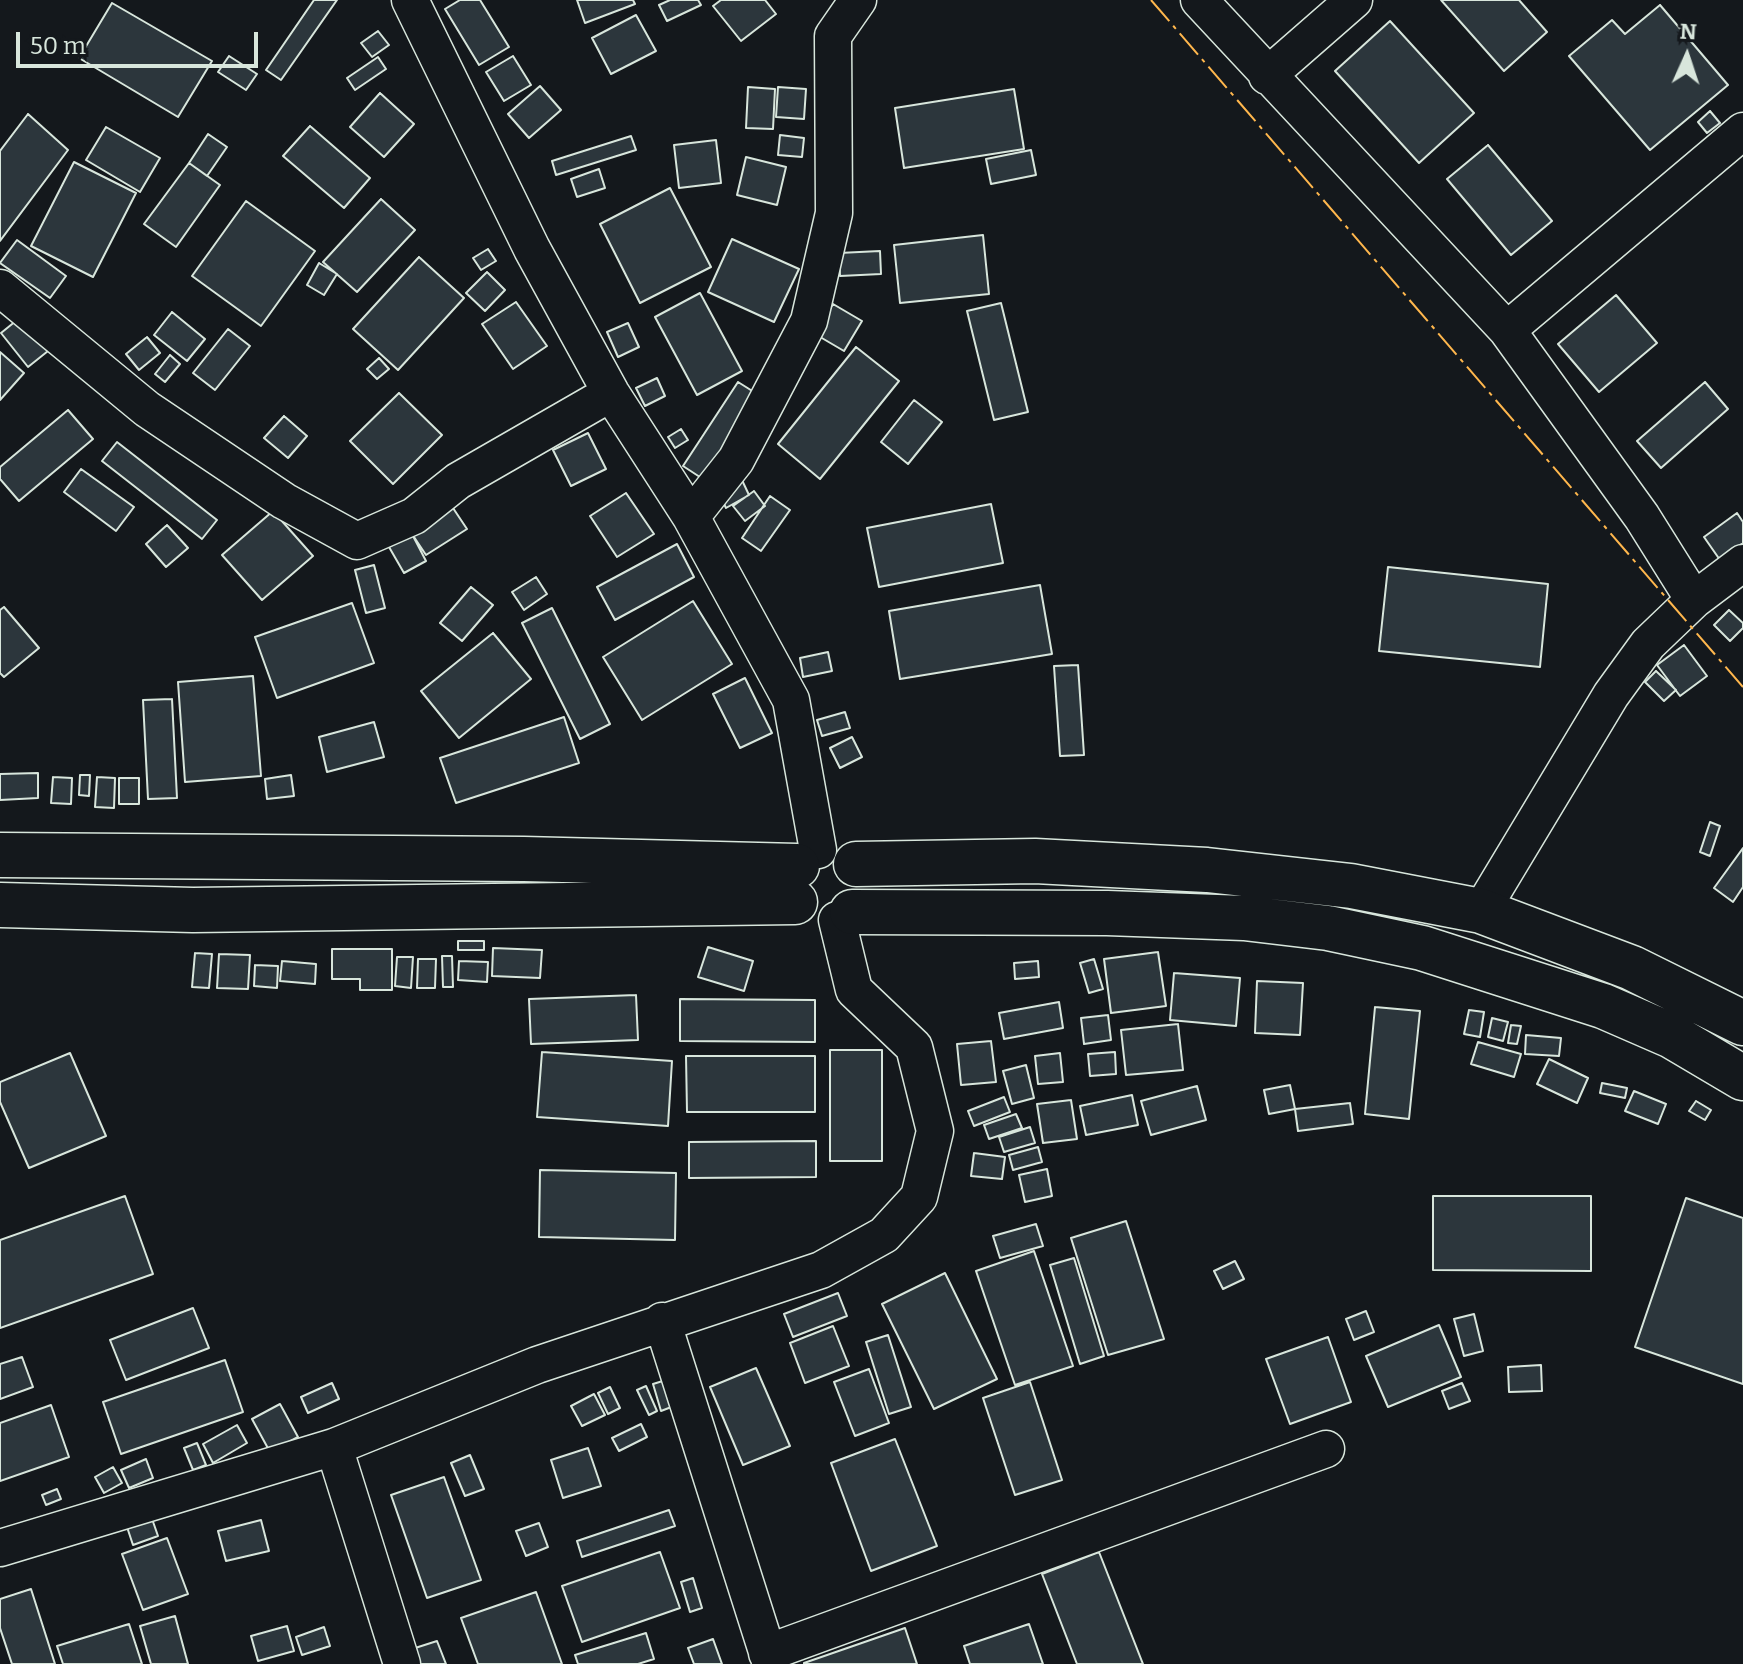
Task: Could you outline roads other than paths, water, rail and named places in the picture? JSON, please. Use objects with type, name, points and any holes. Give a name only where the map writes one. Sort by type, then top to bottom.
[{"type":"main road","points":[[0,855],[460,858],[816,870],[862,889],[844,916]]},
{"type":"main road","points":[[0,905],[193,910],[816,870],[1035,861],[1207,870],[1351,886],[1481,911],[1632,968],[1743,1023]]},
{"type":"main road","points":[[816,870],[805,914],[820,921],[844,916],[1153,914],[1244,918],[1328,928],[1422,948],[1603,1006],[1672,1036],[1743,1078]]},
{"type":"street","points":[[410,0],[532,249],[611,393],[691,517],[791,700],[816,870]]},
{"type":"street","points":[[691,517],[736,460],[809,321],[834,213],[833,36],[858,0]]},
{"type":"street","points":[[1199,0],[1507,330],[1642,517],[1694,600]]},
{"type":"street","points":[[1267,76],[1354,0]]},
{"type":"street","points":[[1507,330],[1743,131]]},
{"type":"street","points":[[0,288],[147,409],[284,501],[357,541],[414,516],[458,481],[611,393]]},
{"type":"street","points":[[1481,911],[1611,695],[1648,644],[1694,600],[1743,563]]},
{"type":"street","points":[[0,1548],[334,1447],[537,1365],[821,1270],[884,1235],[919,1197],[935,1131],[914,1047],[854,990],[844,916]]},
{"type":"street","points":[[662,1321],[769,1658],[1326,1449]]},
{"type":"street","points":[[334,1447],[402,1664]]}]
